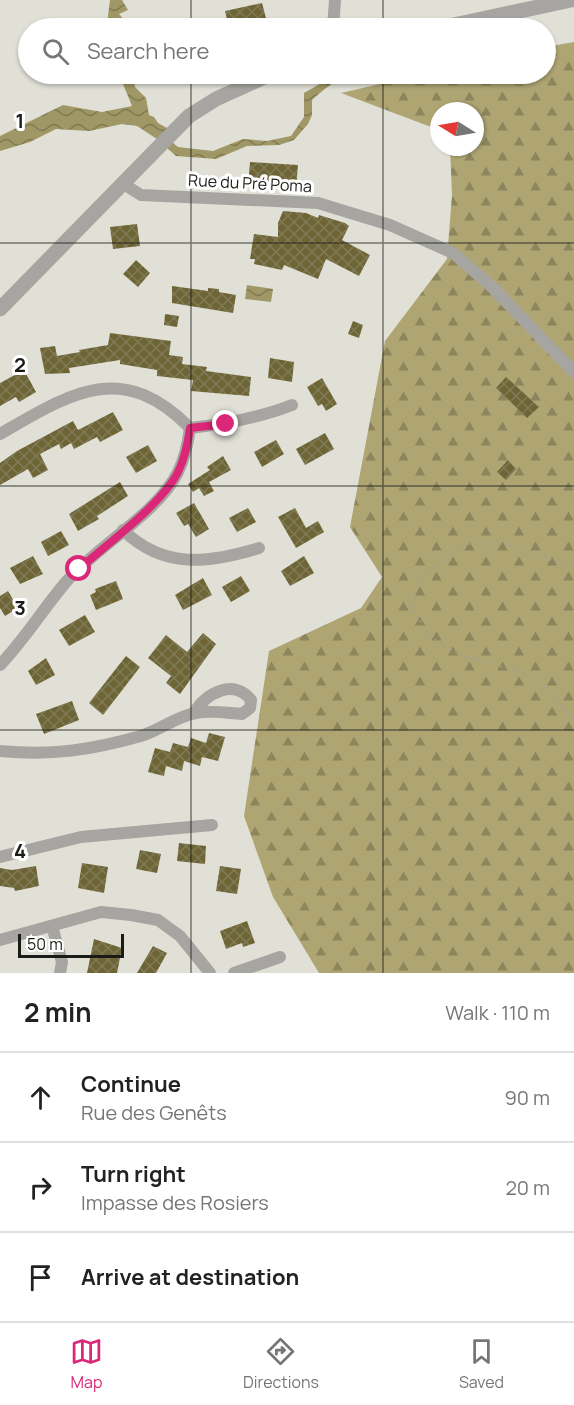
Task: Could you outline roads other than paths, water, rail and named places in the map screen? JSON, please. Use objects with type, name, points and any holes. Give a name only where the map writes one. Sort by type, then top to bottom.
[{"type":"street","points":[[334,18],[335,0]]},
{"type":"street","points":[[487,18],[571,0]]},
{"type":"street","points":[[0,309],[189,116],[216,99],[249,84]]},
{"type":"street","name":"Rue du Pré Poma","points":[[122,183],[141,195],[318,202],[390,225],[453,253],[492,287],[574,372]]},
{"type":"street","points":[[0,434],[39,411],[81,393],[105,388],[129,388],[147,395],[176,414],[190,428]]},
{"type":"street","points":[[190,428],[269,414],[292,405]]},
{"type":"street","points":[[0,664],[21,643],[66,582],[163,494],[178,473],[187,448],[190,428]]},
{"type":"street","points":[[123,530],[133,540],[161,554],[197,562],[259,548]]},
{"type":"street","points":[[0,751],[40,755],[88,750],[145,735],[194,713]]},
{"type":"street","points":[[0,857],[81,837],[212,825]]},
{"type":"street","points":[[0,940],[101,912],[158,920],[180,936],[210,973]]},
{"type":"street","points":[[52,926],[62,962],[60,973]]},
{"type":"street","points":[[234,973],[280,957]]},
{"type":"water","points":[[110,0],[122,0],[128,10],[119,14],[122,18],[108,18]]},
{"type":"water","points":[[123,84],[134,84],[146,98],[149,115],[154,117],[158,123],[167,128],[182,117],[160,141],[137,126],[122,124],[89,131],[56,129],[30,142],[0,151],[0,136],[63,105],[102,112],[132,106]]},
{"type":"water","points":[[320,84],[332,84],[312,100],[312,115],[308,124],[294,140],[279,145],[247,146],[216,159],[176,156],[167,148],[172,142],[178,147],[213,151],[243,139],[267,141],[291,136],[304,117],[304,93]]},
{"type":"water","points":[[247,285],[273,289],[271,302],[245,299]]}]
